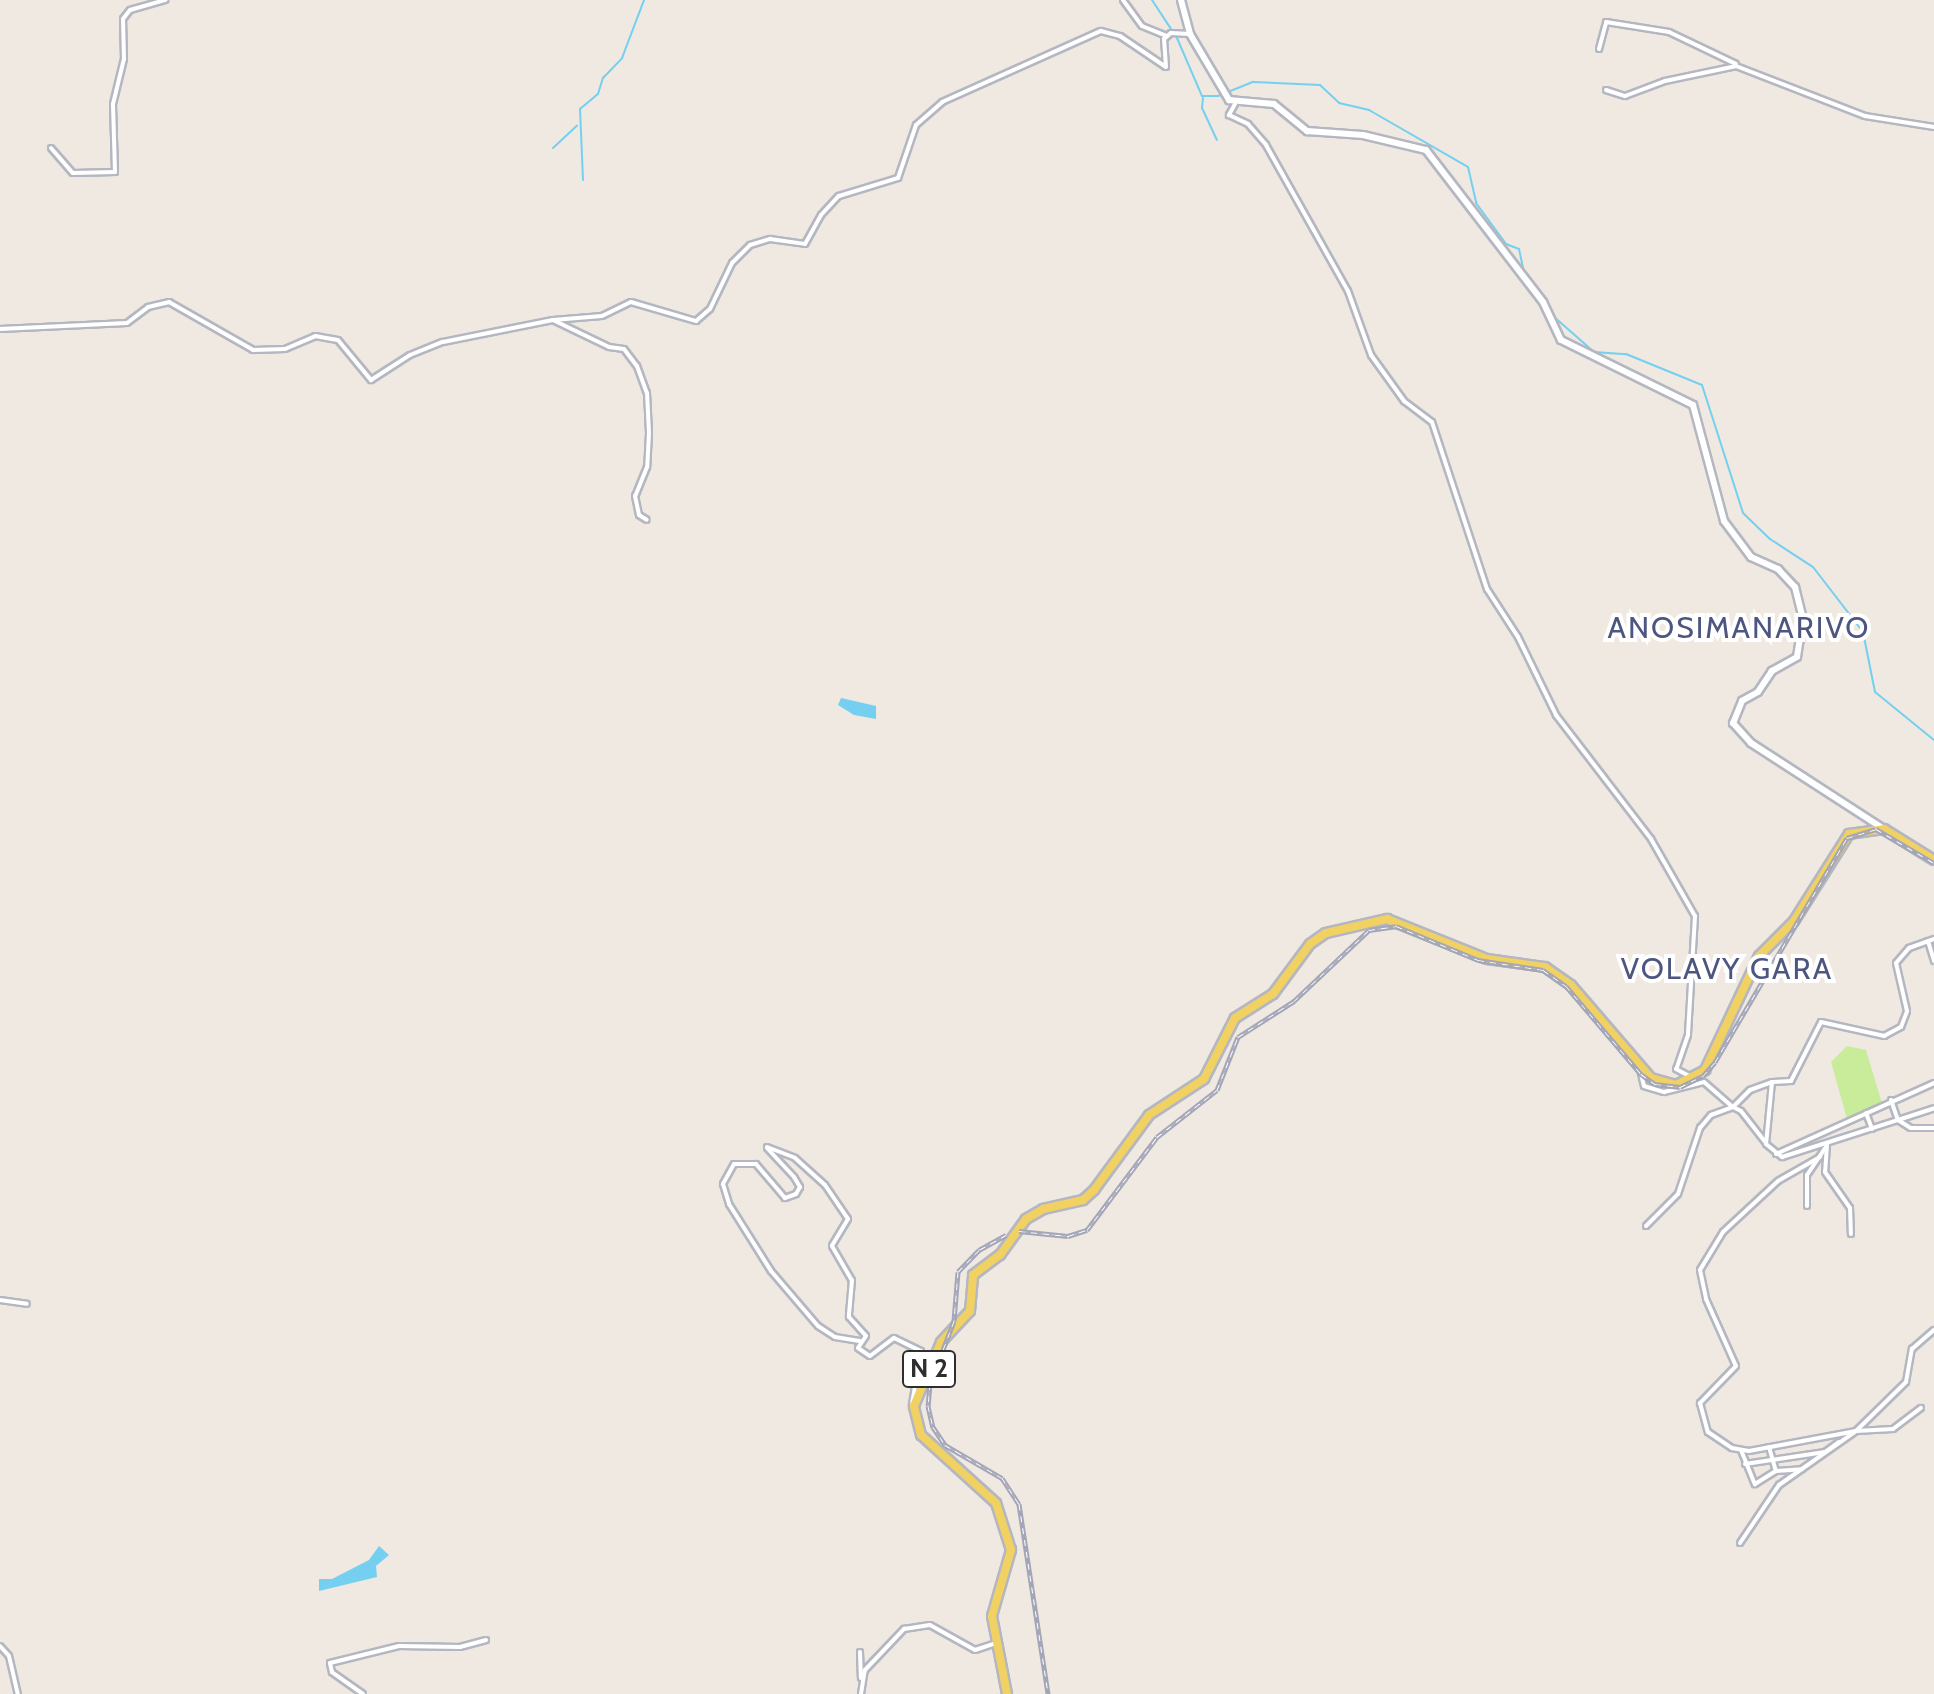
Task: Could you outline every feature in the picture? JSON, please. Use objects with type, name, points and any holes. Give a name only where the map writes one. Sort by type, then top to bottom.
[{"type":"main road","points":[[1705,1070],[1759,956],[1794,921],[1840,842],[1858,830],[1884,829],[1934,860]]},
{"type":"main road","name":"N 2","points":[[1007,1694],[996,1643],[994,1598],[1011,1550],[996,1503],[921,1435],[914,1406],[941,1342],[970,1311],[973,1275],[1000,1255],[1026,1219],[1043,1209],[1083,1200],[1094,1190],[1149,1115],[1204,1079],[1235,1018],[1273,994],[1310,944],[1326,933],[1387,919],[1487,959],[1545,967],[1571,985],[1651,1078],[1676,1085],[1705,1070]]},
{"type":"street","points":[[51,148],[73,173],[115,172],[113,104],[124,59],[123,19],[130,10],[166,0]]},
{"type":"street","points":[[1123,0],[1142,26],[1169,34],[1190,34]]},
{"type":"street","points":[[1181,0],[1190,34],[1221,92],[1232,102],[1274,104],[1307,131],[1363,135],[1426,150],[1543,302],[1561,340],[1693,405],[1724,521],[1751,557],[1778,569],[1795,587],[1803,619],[1797,657],[1772,671],[1758,692],[1742,701],[1733,723],[1751,743],[1884,829]]},
{"type":"street","points":[[1599,49],[1606,22],[1669,32],[1743,67],[1865,116],[1934,127]]},
{"type":"street","points":[[0,329],[127,323],[148,307],[169,302],[253,350],[285,349],[315,336],[338,340],[371,380],[426,348],[553,320],[602,316],[631,302],[696,321],[710,309],[732,263],[750,245],[770,239],[805,244],[821,215],[839,196],[898,178],[916,125],[942,102],[1101,31],[1120,36],[1169,66],[1169,34]]},
{"type":"street","points":[[1606,90],[1625,96],[1665,81],[1743,67]]},
{"type":"street","points":[[1232,102],[1229,115],[1248,124],[1266,145],[1348,291],[1371,355],[1404,401],[1432,422],[1487,589],[1518,637],[1556,715],[1651,839],[1695,916],[1688,1035],[1676,1069],[1688,1077],[1701,1068],[1705,1070]]},
{"type":"street","points":[[553,320],[609,347],[624,349],[637,366],[647,393],[649,433],[647,467],[635,496],[639,515],[647,520]]},
{"type":"street","points":[[1646,1226],[1678,1194],[1704,1121],[1733,1107],[1750,1090],[1772,1082],[1791,1081],[1821,1022],[1884,1036],[1901,1027],[1907,1011],[1896,963],[1909,948],[1931,940],[1934,961]]},
{"type":"street","points":[[1639,1067],[1644,1086],[1664,1092],[1704,1082],[1751,1118],[1774,1155],[1789,1158],[1934,1108]]},
{"type":"street","points":[[1766,1144],[1772,1082]]},
{"type":"street","points":[[1774,1155],[1934,1083]]},
{"type":"street","points":[[1891,1100],[1898,1120],[1911,1128],[1934,1128]]},
{"type":"street","points":[[1865,1112],[1872,1129]]},
{"type":"street","points":[[1807,1206],[1807,1175],[1827,1145]]},
{"type":"street","points":[[1827,1145],[1825,1172],[1850,1208],[1851,1234]]},
{"type":"street","points":[[860,1341],[827,1333],[771,1271],[725,1194],[724,1174],[734,1164],[756,1164],[785,1198],[792,1196],[800,1187],[767,1147],[795,1158],[825,1185],[848,1219],[832,1246],[852,1280],[849,1317],[866,1336],[858,1348],[870,1356],[894,1338],[921,1351],[910,1400],[914,1406]]},
{"type":"street","points":[[1820,1157],[1778,1181],[1723,1232],[1700,1270],[1706,1299],[1736,1366],[1709,1391],[1699,1409],[1708,1432],[1741,1450],[1856,1431],[1893,1429],[1921,1408]]},
{"type":"street","points":[[0,1300],[27,1304]]},
{"type":"street","points":[[1740,1543],[1779,1485],[1845,1440],[1906,1382],[1912,1349],[1934,1330]]},
{"type":"street","points":[[1745,1464],[1805,1455],[1845,1440]]},
{"type":"street","points":[[1799,1442],[1805,1455]]},
{"type":"street","points":[[1768,1446],[1776,1471]]},
{"type":"street","points":[[1741,1450],[1755,1484],[1776,1471],[1804,1468]]},
{"type":"street","points":[[861,1678],[904,1629],[921,1624],[975,1650],[996,1643]]},
{"type":"street","points":[[363,1694],[332,1672],[330,1663],[399,1646],[460,1647],[486,1640]]},
{"type":"street","points":[[0,1646],[9,1656],[18,1694]]},
{"type":"street","points":[[860,1652],[861,1694]]},
{"type":"green space","points":[[1847,1046],[1866,1050],[1882,1103],[1847,1119],[1831,1062]]},
{"type":"water","points":[[841,698],[876,706],[876,719],[854,715],[838,705]]},
{"type":"water","points":[[379,1546],[389,1555],[376,1566],[377,1577],[319,1591],[319,1579],[332,1579],[369,1560]]},
{"type":"waterway","points":[[583,180],[580,109],[598,94],[603,78],[622,58],[644,0]]},
{"type":"waterway","points":[[1152,0],[1177,38],[1202,96],[1218,96],[1253,82],[1320,85],[1339,103],[1369,110],[1468,167],[1476,203],[1506,244],[1519,249],[1524,272],[1545,300]]},
{"type":"waterway","points":[[1203,98],[1202,108],[1217,140]]},
{"type":"waterway","points":[[553,148],[577,126]]},
{"type":"waterway","points":[[1553,316],[1594,352],[1626,354],[1702,385],[1743,513],[1770,539],[1813,567],[1863,632],[1875,692],[1934,740]]},
{"type":"railway","points":[[1019,1231],[1068,1236],[1087,1230],[1157,1137],[1217,1090],[1238,1037],[1294,1001],[1369,930],[1396,926],[1478,960],[1543,970],[1566,986],[1641,1074],[1655,1084],[1680,1087],[1703,1076],[1715,1062],[1847,838],[1876,829],[1934,863]]},
{"type":"railway","points":[[1006,1235],[979,1250],[958,1272],[954,1321],[930,1384],[928,1406],[933,1427],[945,1445],[1002,1478],[1019,1504],[1048,1694]]},
{"type":"district","name":"ANOSIMANARIVO","points":[[1739,628]]},
{"type":"district","name":"VOLAVY GARA","points":[[1727,969]]}]
